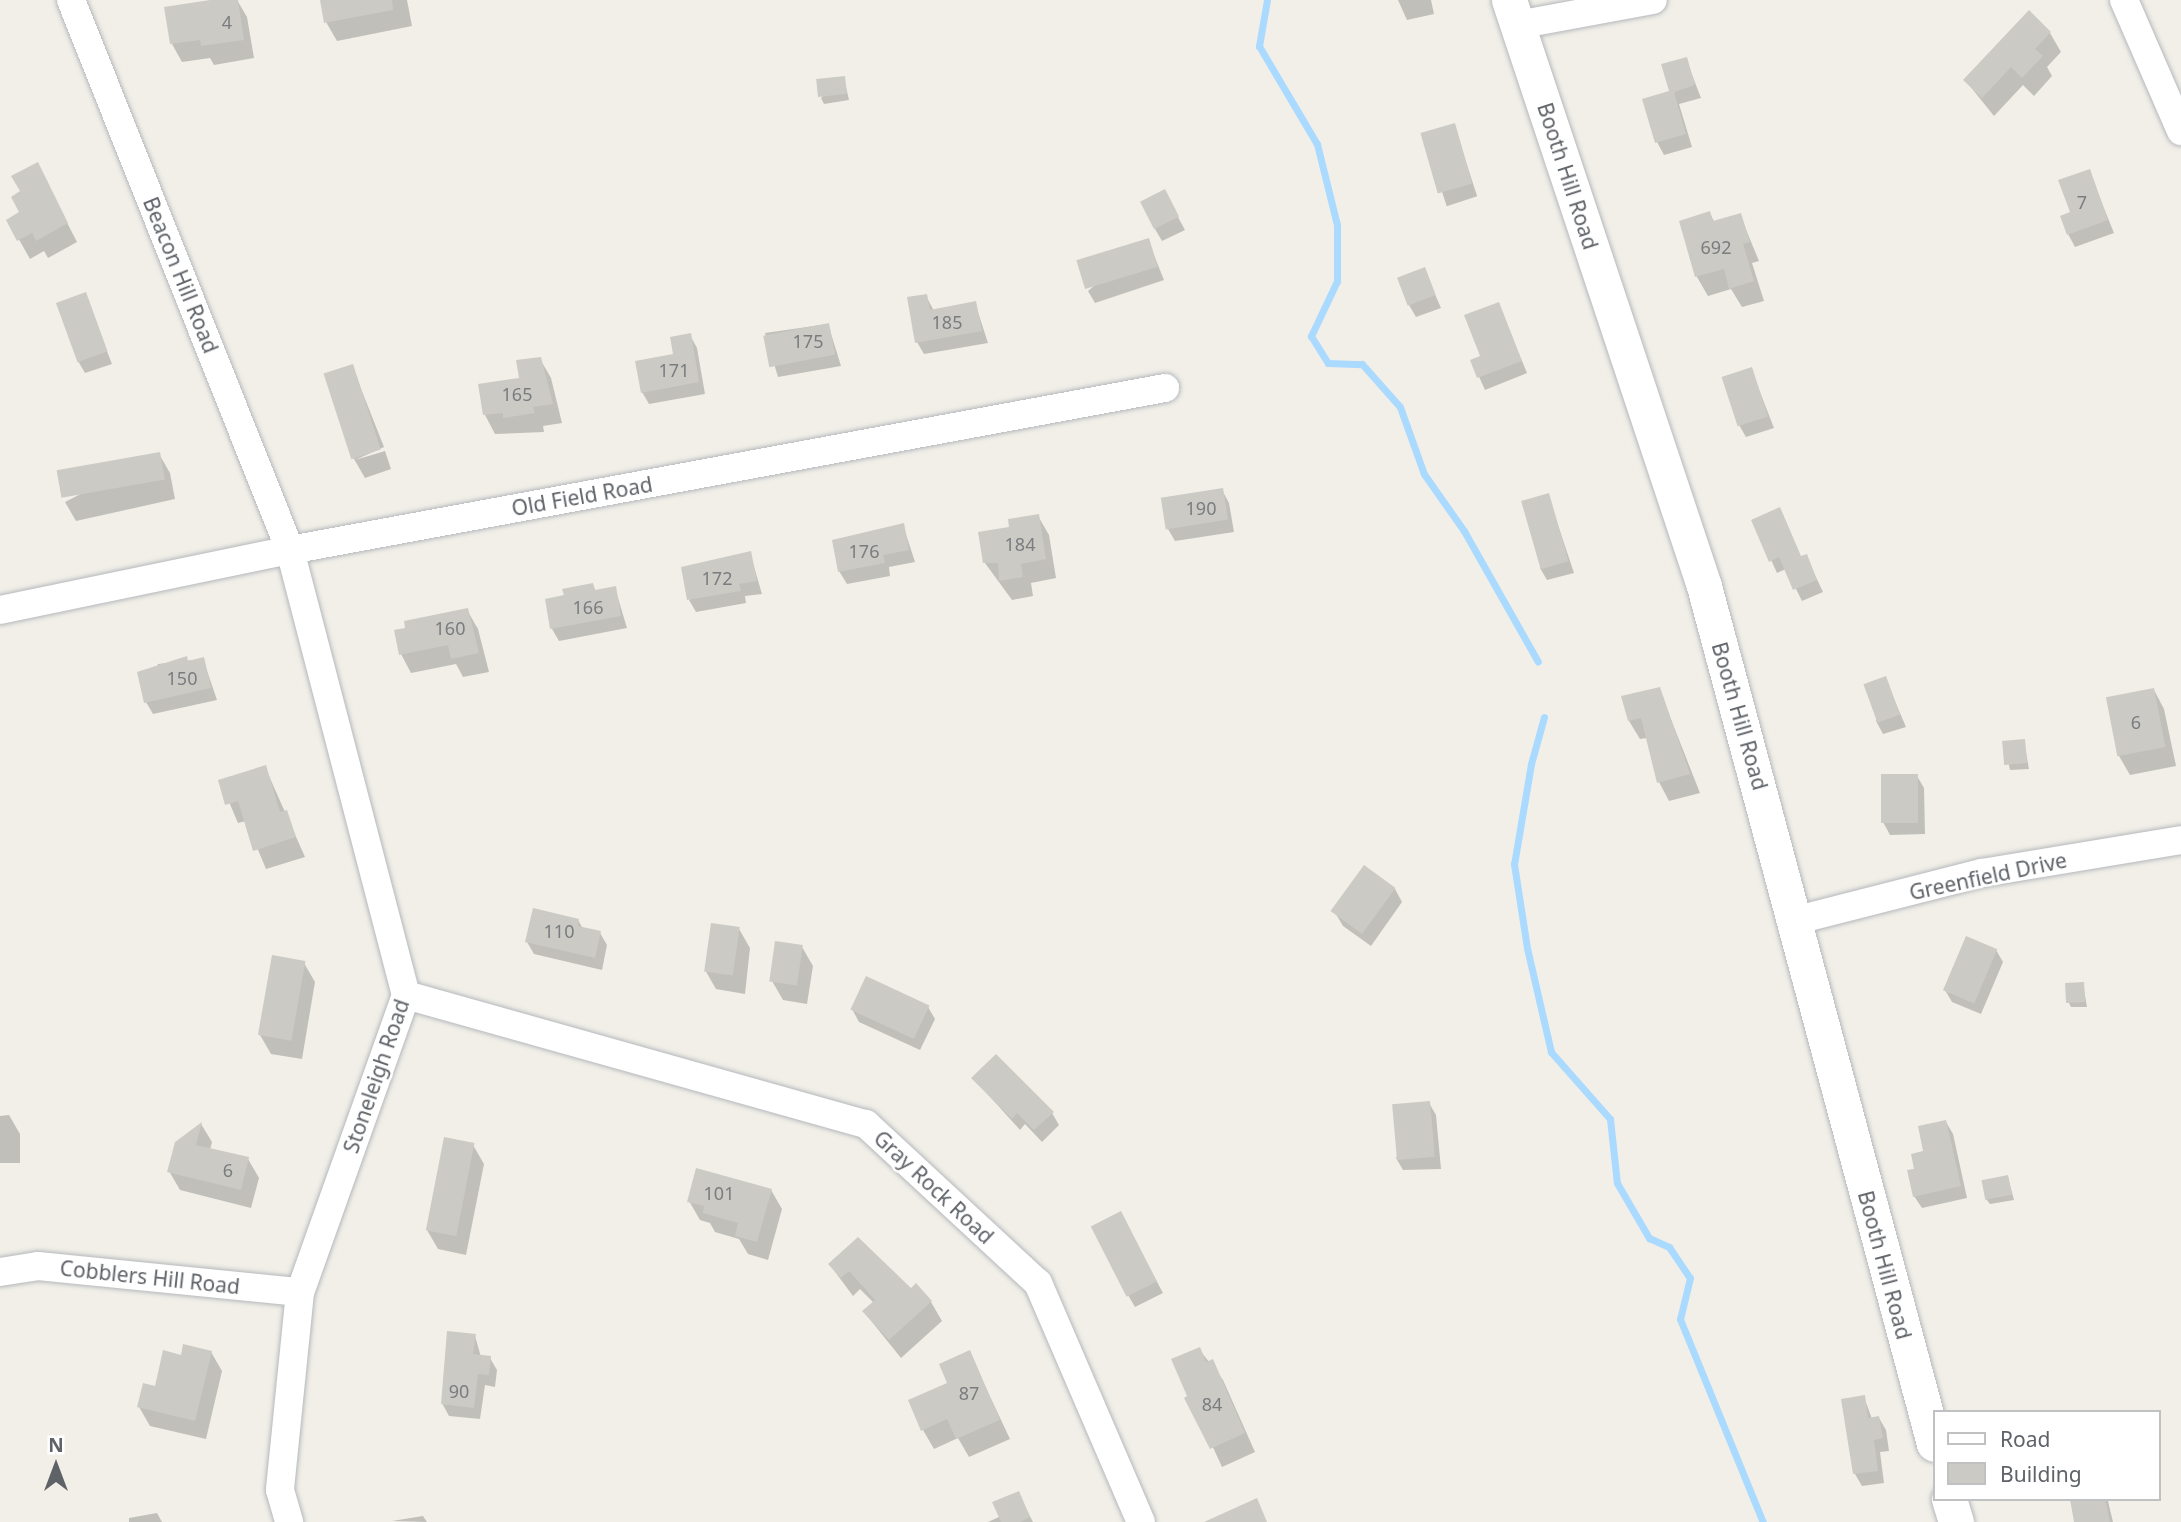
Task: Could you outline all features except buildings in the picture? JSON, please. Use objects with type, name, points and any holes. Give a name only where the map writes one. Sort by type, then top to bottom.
[{"type":"street","name":"Beacon Hill Road","points":[[71,0],[290,550]]},
{"type":"street","points":[[1513,13],[1653,0]]},
{"type":"street","points":[[2124,0],[2181,131]]},
{"type":"street","name":"Booth Hill Road","points":[[1513,13],[1704,586],[1797,920],[1850,1137],[1932,1437]]},
{"type":"street","name":"Old Field Road","points":[[0,610],[290,550],[1165,388]]},
{"type":"street","name":"Stoneleigh Road","points":[[289,1522],[280,1490],[300,1292],[406,995],[290,550]]},
{"type":"street","name":"Greenfield Drive","points":[[1797,920],[1982,873],[2181,840]]},
{"type":"street","name":"Gray Rock Road","points":[[406,995],[866,1124],[1038,1283],[1140,1522]]},
{"type":"street","name":"Cobblers Hill Road","points":[[0,1272],[38,1266],[300,1292]]},
{"type":"street","points":[[1950,1501],[1955,1522]]},
{"type":"waterway","points":[[1267,0],[1259,46],[1317,144],[1337,225],[1337,281],[1311,336],[1328,363],[1362,364],[1400,407],[1424,474],[1464,531],[1538,662]]},
{"type":"waterway","points":[[1544,717],[1531,764],[1514,864],[1527,948],[1551,1052],[1610,1119],[1617,1183],[1649,1238],[1669,1247],[1690,1278],[1680,1319],[1763,1522]]}]
